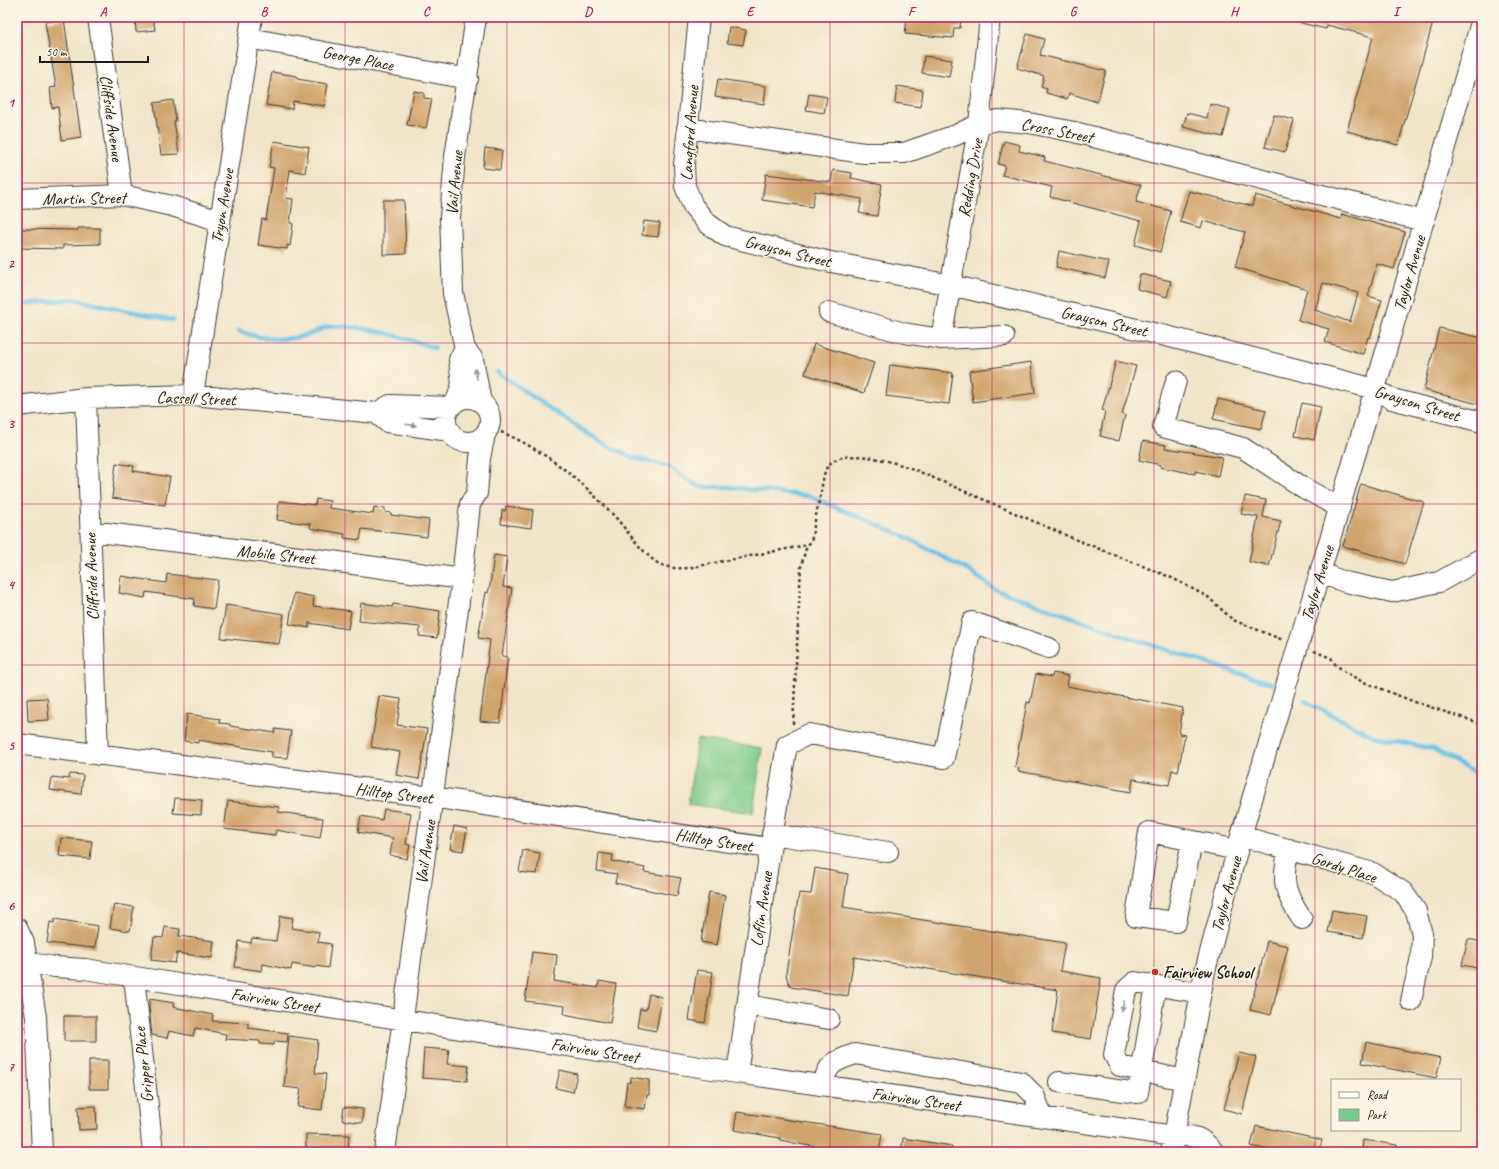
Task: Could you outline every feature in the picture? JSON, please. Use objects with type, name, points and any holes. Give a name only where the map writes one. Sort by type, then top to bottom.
[{"type":"street","name":"Cliffside Avenue","points":[[98,17],[122,195]]},
{"type":"street","name":"Tryon Avenue","points":[[193,394],[252,17]]},
{"type":"street","name":"Vail Avenue","points":[[476,17],[468,79],[455,157],[450,218],[453,293],[465,349],[473,359],[482,402]]},
{"type":"street","name":"Langford Avenue","points":[[699,17],[687,128],[684,165],[685,186],[693,206],[707,223],[722,234]]},
{"type":"street","name":"Redding Drive","points":[[941,339],[980,124],[990,17]]},
{"type":"street","name":"Taylor Avenue","points":[[1172,1144],[1205,971],[1240,843],[1376,389],[1482,19]]},
{"type":"street","name":"George Place","points":[[249,38],[468,79]]},
{"type":"street","name":"Cross Street","points":[[687,128],[864,153],[904,153],[956,135],[980,124],[998,120],[1029,122],[1074,132],[1424,221]]},
{"type":"street","name":"Martin Street","points":[[17,199],[122,195],[172,206],[220,221]]},
{"type":"street","name":"Grayson Street","points":[[722,234],[826,261],[951,285],[1166,336],[1376,389],[1392,399],[1482,422]]},
{"type":"street","points":[[829,312],[904,333],[941,339],[1004,336]]},
{"type":"street","name":"Vail Avenue","points":[[453,404],[462,384],[459,360],[465,349]]},
{"type":"street","points":[[1176,381],[1163,427],[1243,448],[1304,488],[1340,508]]},
{"type":"street","name":"Cassell Street","points":[[17,406],[86,398],[193,394],[376,413],[387,422],[454,435]]},
{"type":"street","name":"Cliffside Avenue","points":[[86,398],[98,755]]},
{"type":"street","points":[[469,398],[482,402],[489,413],[487,431],[472,442],[454,435],[447,419],[453,404],[469,398]]},
{"type":"street","name":"Cassell Street","points":[[376,413],[390,405],[453,404]]},
{"type":"street","name":"Vail Avenue","points":[[385,1152],[462,579],[470,504],[477,492],[480,458],[487,431]]},
{"type":"street","name":"Vail Avenue","points":[[454,435],[464,449],[467,462],[465,492],[470,504]]},
{"type":"street","name":"Mobile Street","points":[[90,531],[462,579]]},
{"type":"street","points":[[1320,573],[1345,582],[1392,592],[1439,582],[1482,558]]},
{"type":"street","points":[[793,742],[808,734],[944,758],[972,622],[1048,648]]},
{"type":"street","name":"Loflin Avenue","points":[[737,1073],[748,1005],[770,841],[793,742]]},
{"type":"street","name":"Hilltop Street","points":[[17,744],[770,841],[888,852]]},
{"type":"street","name":"Gordy Place","points":[[1192,841],[1176,922],[1136,917],[1149,832],[1192,841],[1240,843],[1288,849],[1373,873],[1403,892],[1416,911],[1422,934],[1421,957],[1411,1001]]},
{"type":"street","points":[[1288,849],[1284,869],[1285,888],[1292,905],[1302,919]]},
{"type":"street","points":[[17,928],[24,943],[22,962],[36,1017],[42,1152]]},
{"type":"street","name":"Fairview Street","points":[[22,962],[134,977],[737,1073],[1043,1117],[1172,1144],[1190,1135],[1203,1140],[1214,1152]]},
{"type":"street","name":"Gripper Place","points":[[134,977],[153,1152]]},
{"type":"street","points":[[1184,1080],[1120,1066],[1114,1055],[1126,990],[1135,982],[1201,993]]},
{"type":"street","points":[[1059,1082],[1138,1093],[1156,985]]},
{"type":"street","points":[[748,1005],[828,1019]]},
{"type":"street","points":[[823,1085],[826,1071],[837,1060],[855,1054],[1021,1082],[1034,1095],[1043,1117]]},
{"type":"path","points":[[487,431],[514,437],[566,470],[594,496],[651,558],[665,566],[688,568],[807,545],[811,542],[824,478],[829,465],[837,459],[847,457],[885,459],[913,468],[1077,540],[1170,577],[1208,597],[1233,620],[1254,630],[1331,658],[1335,664],[1345,672],[1362,681],[1415,702],[1482,724]]},
{"type":"path","points":[[793,742],[793,715],[802,566],[807,545]]},
{"type":"green space","points":[[697,739],[762,748],[753,813],[688,804]]},
{"type":"building","points":[[135,17],[153,17],[155,30],[136,32]]},
{"type":"building","points":[[907,17],[961,17],[960,28],[954,28],[953,38],[905,34]]},
{"type":"building","points":[[1294,17],[1426,17],[1434,19],[1398,145],[1347,131],[1373,37],[1327,25],[1326,29],[1293,21]]},
{"type":"building","points":[[64,19],[81,137],[62,140],[58,107],[52,108],[50,88],[56,87],[45,22]]},
{"type":"building","points":[[729,27],[746,30],[743,45],[727,43]]},
{"type":"building","points":[[1027,34],[1044,39],[1040,55],[1106,71],[1097,102],[1069,93],[1067,99],[1046,93],[1047,89],[1041,87],[1044,76],[1017,68]]},
{"type":"building","points":[[924,56],[952,60],[949,77],[922,73]]},
{"type":"building","points":[[272,72],[297,76],[297,79],[328,84],[324,106],[293,101],[292,109],[266,105]]},
{"type":"building","points":[[718,79],[766,86],[764,104],[715,97]]},
{"type":"building","points":[[897,86],[923,90],[921,107],[895,103]]},
{"type":"building","points":[[414,91],[424,93],[424,98],[432,99],[426,128],[407,125]]},
{"type":"building","points":[[809,94],[827,97],[824,113],[806,110]]},
{"type":"building","points":[[173,100],[176,121],[174,121],[179,154],[161,155],[154,103]]},
{"type":"building","points":[[1210,104],[1230,109],[1223,137],[1183,127],[1187,113],[1207,118]]},
{"type":"building","points":[[1274,115],[1294,120],[1285,152],[1265,147]]},
{"type":"building","points":[[274,141],[309,147],[305,173],[290,170],[286,198],[293,199],[290,223],[293,224],[290,246],[287,245],[287,249],[258,245],[262,219],[266,220],[274,168],[269,167]]},
{"type":"building","points":[[1004,141],[1020,145],[1019,151],[1045,157],[1044,161],[1141,185],[1136,202],[1171,211],[1160,252],[1135,245],[1141,221],[1050,197],[1052,187],[1002,175],[1005,166],[998,164]]},
{"type":"building","points":[[485,148],[502,150],[500,170],[483,168]]},
{"type":"building","points":[[833,170],[852,173],[851,178],[882,184],[877,216],[859,213],[862,199],[815,191],[812,207],[762,200],[766,174],[831,182]]},
{"type":"building","points":[[1189,191],[1252,206],[1255,195],[1341,219],[1342,214],[1405,232],[1394,269],[1377,264],[1368,296],[1382,300],[1370,338],[1368,337],[1363,354],[1325,342],[1329,329],[1298,320],[1307,289],[1235,267],[1245,232],[1203,221],[1201,228],[1180,222]],"holes":[[[1323,283],[1358,293],[1350,322],[1315,310]]]},
{"type":"building","points":[[383,200],[404,200],[406,254],[383,255]]},
{"type":"building","points":[[644,221],[660,223],[658,237],[642,235]]},
{"type":"building","points":[[78,228],[100,228],[100,244],[63,245],[63,249],[17,248],[17,229],[78,230]]},
{"type":"building","points":[[1059,251],[1109,262],[1105,278],[1056,267]]},
{"type":"building","points":[[1140,274],[1171,281],[1167,297],[1137,289]]},
{"type":"building","points":[[1439,328],[1482,338],[1482,405],[1424,390]]},
{"type":"building","points":[[814,344],[874,363],[864,393],[805,374]]},
{"type":"building","points":[[1116,361],[1136,366],[1122,414],[1125,415],[1119,441],[1100,436],[1105,411],[1102,410]]},
{"type":"building","points":[[1031,362],[1035,393],[973,402],[969,371]]},
{"type":"building","points":[[890,365],[953,373],[949,404],[886,396]]},
{"type":"building","points":[[1218,399],[1266,410],[1261,429],[1213,419]]},
{"type":"building","points":[[1302,403],[1321,407],[1314,440],[1295,436]]},
{"type":"building","points":[[1143,441],[1166,445],[1165,448],[1222,457],[1218,476],[1195,471],[1195,474],[1160,467],[1161,465],[1139,460]]},
{"type":"building","points":[[116,463],[134,466],[133,471],[170,477],[165,505],[112,498]]},
{"type":"building","points":[[1361,484],[1424,502],[1405,564],[1343,546]]},
{"type":"building","points":[[1245,496],[1266,500],[1263,517],[1281,521],[1269,566],[1249,562],[1258,517],[1241,514]]},
{"type":"building","points":[[316,499],[330,501],[329,508],[373,514],[374,507],[385,508],[385,512],[391,513],[391,515],[429,520],[427,537],[362,529],[360,540],[344,538],[345,534],[310,528],[311,524],[277,520],[279,501],[315,505]]},
{"type":"building","points":[[506,506],[533,510],[531,528],[501,524],[502,510],[505,511]]},
{"type":"building","points":[[494,555],[507,557],[503,587],[512,588],[502,656],[508,657],[500,723],[480,721],[490,640],[478,638],[486,592],[488,593],[490,585]]},
{"type":"building","points":[[167,574],[218,580],[214,609],[194,606],[195,599],[146,592],[145,598],[119,593],[121,576],[166,583]]},
{"type":"building","points":[[294,593],[314,597],[313,606],[351,611],[348,629],[309,623],[309,628],[289,624]]},
{"type":"building","points":[[361,603],[392,607],[393,604],[440,611],[437,638],[419,636],[420,627],[359,621]]},
{"type":"building","points":[[226,605],[284,614],[279,644],[221,638]]},
{"type":"building","points":[[1053,673],[1069,676],[1067,686],[1183,708],[1179,734],[1185,735],[1178,772],[1172,770],[1169,785],[1133,779],[1131,792],[1018,771],[1019,768],[1015,767],[1027,702],[1030,703],[1036,674],[1052,677]]},
{"type":"building","points":[[379,696],[401,699],[397,725],[427,729],[419,779],[396,775],[400,752],[371,747]]},
{"type":"building","points":[[47,698],[49,720],[28,721],[27,699]]},
{"type":"building","points":[[187,714],[220,719],[219,723],[230,724],[230,726],[275,733],[275,729],[291,731],[287,758],[272,757],[272,752],[198,740],[198,743],[184,741]]},
{"type":"building","points":[[70,774],[83,775],[81,794],[50,790],[52,777],[69,779]]},
{"type":"building","points":[[175,798],[202,800],[201,815],[173,813]]},
{"type":"building","points":[[228,801],[279,807],[278,812],[323,818],[320,838],[276,830],[275,835],[224,829]]},
{"type":"building","points":[[384,809],[411,813],[406,844],[410,845],[407,859],[390,855],[393,838],[358,832],[361,816],[382,820]]},
{"type":"building","points":[[454,826],[467,829],[463,851],[450,849]]},
{"type":"building","points":[[61,838],[92,841],[90,859],[59,856]]},
{"type":"building","points":[[523,850],[540,853],[537,874],[519,872]]},
{"type":"building","points":[[599,853],[613,855],[612,861],[645,868],[644,872],[681,878],[677,896],[615,883],[617,874],[597,871]]},
{"type":"building","points":[[815,868],[848,874],[843,907],[1065,943],[1060,971],[1101,978],[1091,1039],[1052,1033],[1058,990],[854,957],[848,996],[791,987],[786,973],[799,893],[811,894]]},
{"type":"building","points":[[709,892],[725,895],[717,945],[701,942]]},
{"type":"building","points":[[114,904],[134,907],[130,931],[110,928]]},
{"type":"building","points":[[1332,910],[1367,916],[1363,938],[1328,932]]},
{"type":"building","points":[[280,916],[293,918],[291,928],[319,932],[318,942],[331,944],[328,968],[316,966],[316,968],[292,964],[291,970],[263,964],[262,971],[235,967],[239,941],[251,943],[252,938],[276,941]]},
{"type":"building","points":[[55,919],[98,926],[95,948],[47,943],[50,922],[54,923]]},
{"type":"building","points":[[165,927],[180,929],[179,936],[214,941],[212,958],[177,953],[175,963],[151,960],[154,937],[163,938]]},
{"type":"building","points":[[1468,939],[1482,942],[1482,969],[1462,965]]},
{"type":"building","points":[[1267,941],[1288,946],[1271,1015],[1250,1010]]},
{"type":"building","points":[[532,952],[557,955],[554,981],[598,988],[599,981],[616,984],[610,1023],[564,1014],[565,1006],[525,1001]]},
{"type":"building","points":[[697,970],[713,972],[705,1023],[689,1020]]},
{"type":"building","points":[[649,994],[662,997],[656,1031],[637,1027],[640,1009],[646,1010]]},
{"type":"building","points":[[150,999],[174,1003],[173,1007],[213,1015],[212,1021],[248,1023],[248,1028],[288,1033],[287,1042],[275,1041],[274,1045],[260,1044],[260,1041],[225,1039],[226,1034],[195,1028],[193,1036],[169,1031],[167,1038],[152,1035],[149,1006]]},
{"type":"building","points":[[64,1016],[96,1016],[96,1041],[64,1041]]},
{"type":"building","points":[[289,1036],[318,1040],[315,1073],[326,1074],[322,1110],[298,1107],[301,1089],[284,1087]]},
{"type":"building","points":[[1366,1042],[1441,1058],[1436,1078],[1362,1063]]},
{"type":"building","points":[[424,1048],[449,1050],[447,1064],[469,1066],[467,1081],[422,1078]]},
{"type":"building","points":[[1239,1053],[1256,1057],[1242,1114],[1224,1109]]},
{"type":"building","points":[[89,1060],[108,1060],[108,1089],[89,1089]]},
{"type":"building","points":[[560,1070],[577,1074],[573,1092],[556,1088]]},
{"type":"building","points":[[631,1077],[649,1080],[649,1095],[647,1095],[645,1109],[624,1106],[627,1082],[630,1083]]},
{"type":"building","points":[[96,1106],[97,1129],[79,1130],[78,1107]]},
{"type":"building","points":[[344,1107],[363,1109],[362,1123],[342,1120]]},
{"type":"building","points":[[737,1112],[882,1134],[879,1152],[858,1152],[804,1145],[780,1140],[780,1138],[734,1130]]},
{"type":"building","points":[[1256,1126],[1322,1140],[1319,1152],[1279,1152],[1251,1146]]},
{"type":"building","points":[[306,1134],[349,1135],[348,1152],[306,1151]]},
{"type":"building","points":[[903,1138],[952,1146],[951,1152],[901,1152]]},
{"type":"building","points":[[1363,1140],[1397,1145],[1397,1152],[1362,1152]]},
{"type":"waterway","points":[[17,305],[72,299],[173,320]]},
{"type":"waterway","points":[[238,331],[264,338],[281,339],[307,335],[330,326],[346,326],[372,330],[435,348]]},
{"type":"waterway","points":[[497,372],[604,444],[634,458],[668,466],[689,481],[701,487],[729,487],[809,496],[904,536],[969,571],[996,590],[1128,637],[1272,684]]},
{"type":"waterway","points":[[1305,701],[1373,736],[1433,749],[1482,777]]},
{"type":"place","name":"Fairview School","points":[[1155,972]]}]
